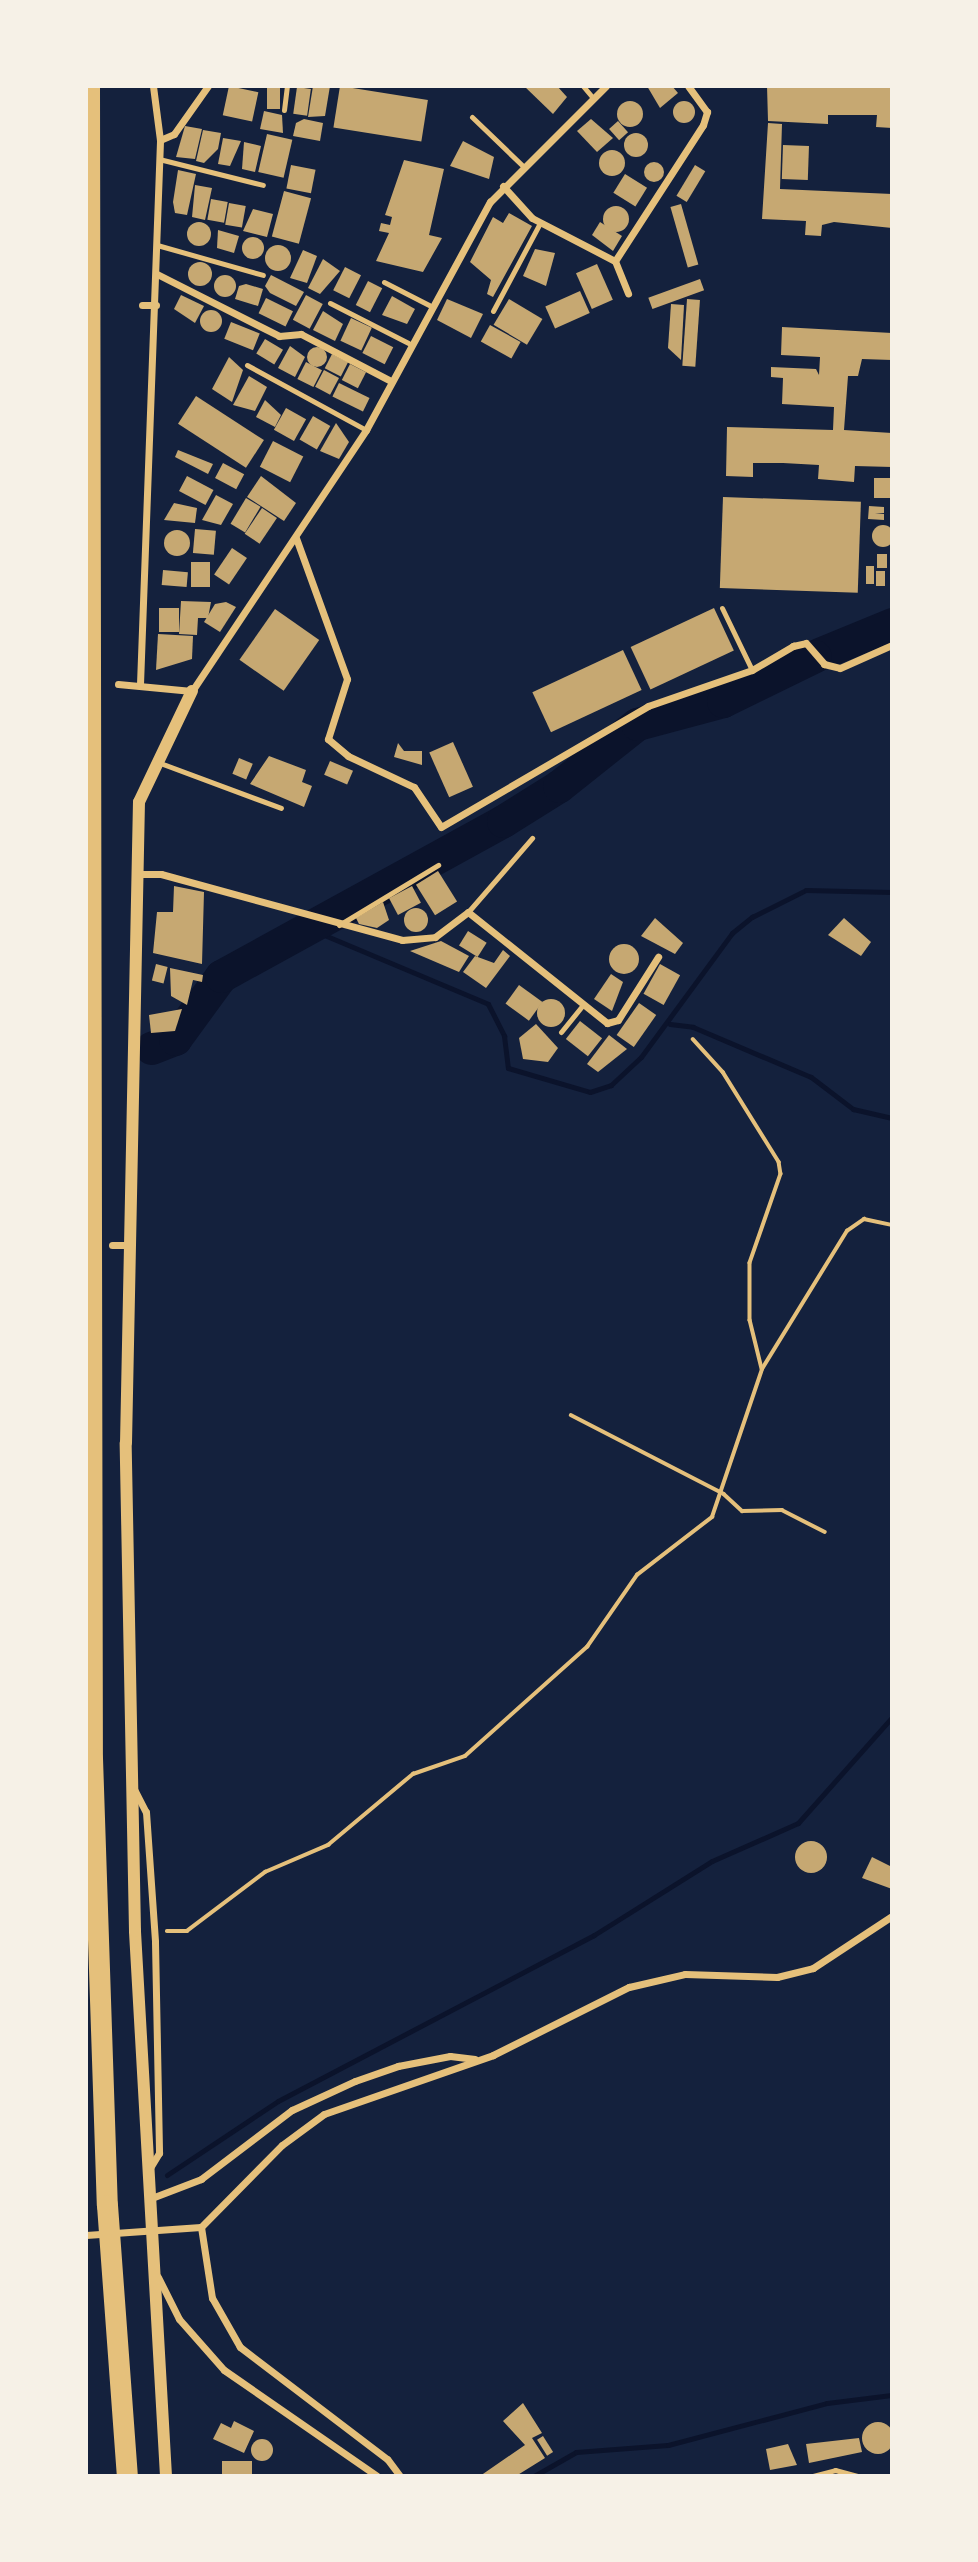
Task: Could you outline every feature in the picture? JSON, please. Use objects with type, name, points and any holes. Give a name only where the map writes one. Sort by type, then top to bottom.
[{"type":"highway","points":[[89,86],[92,1758],[107,2205],[127,2476]]},
{"type":"street","points":[[139,684],[158,245],[160,140],[153,86]]},
{"type":"street","points":[[160,140],[174,134],[208,86]]},
{"type":"street","points":[[166,2476],[148,2200],[132,1786],[126,1443],[139,802],[154,760],[192,691],[366,430],[408,342],[503,186],[606,86]]},
{"type":"street","points":[[615,261],[703,125],[707,112],[688,86]]},
{"type":"street","points":[[503,186],[540,223],[615,261],[628,293]]},
{"type":"street","points":[[157,274],[279,336],[301,334],[388,380]]},
{"type":"street","points":[[142,305],[156,305]]},
{"type":"street","points":[[296,538],[347,679],[328,739],[348,756],[414,786],[441,827],[648,706],[752,670],[806,643],[824,664],[840,668],[892,645]]},
{"type":"street","points":[[118,684],[192,691]]},
{"type":"street","points":[[139,874],[161,874],[386,938],[421,939],[444,933],[468,912],[607,1023],[618,1020],[658,957]]},
{"type":"street","points":[[112,1245],[131,1245]]},
{"type":"street","points":[[132,1786],[146,1812],[155,1942],[159,2153],[147,2174]]},
{"type":"street","points":[[86,2235],[201,2227],[282,2145],[324,2114],[475,2059],[629,1987],[685,1974],[777,1977],[813,1968],[892,1916]]},
{"type":"street","points":[[148,2200],[201,2179],[292,2110],[355,2081],[424,2061],[475,2059]]},
{"type":"street","points":[[201,2227],[212,2298],[240,2347],[387,2459],[400,2476]]},
{"type":"street","points":[[153,2267],[179,2319],[224,2370],[377,2476]]},
{"type":"lane","points":[[284,110],[287,86]]},
{"type":"lane","points":[[583,86],[593,98]]},
{"type":"lane","points":[[472,117],[523,166]]},
{"type":"lane","points":[[159,159],[263,185]]},
{"type":"lane","points":[[493,311],[540,223]]},
{"type":"lane","points":[[158,245],[263,275]]},
{"type":"lane","points":[[384,282],[429,305]]},
{"type":"lane","points":[[330,303],[408,342]]},
{"type":"lane","points":[[247,365],[366,430]]},
{"type":"lane","points":[[722,608],[752,670]]},
{"type":"lane","points":[[154,760],[281,808]]},
{"type":"lane","points":[[468,912],[532,838]]},
{"type":"lane","points":[[339,925],[438,864]]},
{"type":"lane","points":[[561,1032],[583,1005]]},
{"type":"lane","points":[[813,2476],[835,2470],[858,2476]]},
{"type":"path","points":[[693,1039],[723,1072],[779,1163],[781,1174],[750,1263],[750,1320],[762,1369]]},
{"type":"path","points":[[166,1927],[168,1933],[187,1931],[265,1872],[328,1845],[413,1774],[477,1748],[533,1689],[587,1647],[637,1575],[712,1517],[724,1494],[762,1369],[853,1223],[892,1225]]},
{"type":"path","points":[[571,1415],[724,1494],[742,1511],[782,1510],[825,1532]]},
{"type":"building","points":[[229,86],[258,92],[252,122],[223,115]]},
{"type":"building","points":[[267,86],[280,86],[280,109],[267,109]]},
{"type":"building","points":[[313,86],[330,86],[325,116],[308,117]]},
{"type":"building","points":[[340,86],[428,100],[421,141],[333,127]]},
{"type":"building","points":[[524,86],[557,86],[567,97],[553,114]]},
{"type":"building","points":[[647,86],[672,86],[678,93],[660,108]]},
{"type":"building","points":[[767,86],[892,86],[892,128],[876,127],[877,115],[828,115],[828,124],[768,121]]},
{"type":"building","points":[[297,87],[311,89],[307,116],[293,114]]},
{"type":"building","points":[[630,101],[639,105],[643,114],[639,123],[630,127],[621,123],[617,114],[621,105]]},
{"type":"building","points":[[684,101],[692,104],[695,112],[692,120],[684,123],[676,120],[673,112],[676,104]]},
{"type":"building","points":[[264,111],[282,115],[283,133],[260,129]]},
{"type":"building","points":[[304,119],[323,123],[320,141],[293,136],[296,123]]},
{"type":"building","points":[[591,119],[613,138],[597,152],[577,131]]},
{"type":"building","points":[[618,121],[628,132],[619,140],[609,129]]},
{"type":"building","points":[[768,123],[782,124],[780,189],[892,194],[892,228],[834,222],[822,225],[821,236],[805,235],[806,221],[762,219]]},
{"type":"building","points":[[185,126],[202,129],[195,159],[176,157]]},
{"type":"building","points":[[203,130],[221,133],[218,149],[204,163],[196,161]]},
{"type":"building","points":[[636,133],[647,140],[648,145],[641,156],[636,157],[625,150],[624,145],[631,134]]},
{"type":"building","points":[[267,134],[292,140],[284,178],[258,172]]},
{"type":"building","points":[[223,138],[241,141],[230,166],[218,164]]},
{"type":"building","points":[[463,141],[494,157],[489,179],[450,166]]},
{"type":"building","points":[[244,142],[261,146],[255,172],[242,169]]},
{"type":"building","points":[[783,145],[809,146],[808,180],[782,179]]},
{"type":"building","points":[[612,150],[621,154],[625,163],[621,172],[612,176],[603,172],[599,163],[603,154]]},
{"type":"building","points":[[404,160],[444,169],[429,235],[442,238],[423,272],[376,261],[389,233],[379,231],[381,223],[390,225],[392,217],[385,215]]},
{"type":"building","points":[[654,162],[661,165],[664,172],[661,179],[654,182],[647,179],[644,172],[647,165]]},
{"type":"building","points":[[291,165],[316,170],[311,193],[286,189]]},
{"type":"building","points":[[695,165],[705,171],[687,202],[676,196]]},
{"type":"building","points":[[178,170],[196,174],[187,215],[175,213],[173,202]]},
{"type":"building","points":[[625,174],[647,188],[635,206],[613,193]]},
{"type":"building","points":[[195,185],[212,188],[205,220],[192,217]]},
{"type":"building","points":[[284,191],[311,198],[299,244],[272,236]]},
{"type":"building","points":[[211,199],[228,202],[224,223],[207,220]]},
{"type":"building","points":[[229,203],[246,206],[242,228],[225,225]]},
{"type":"building","points":[[681,204],[698,265],[688,268],[670,207]]},
{"type":"building","points":[[616,206],[625,210],[629,219],[625,228],[616,232],[607,228],[603,219],[607,210]]},
{"type":"building","points":[[253,209],[273,214],[267,237],[243,231]]},
{"type":"building","points":[[509,213],[532,226],[493,297],[487,294],[491,280],[470,262],[493,217],[503,223]]},
{"type":"building","points":[[199,222],[207,226],[211,234],[207,242],[199,246],[191,242],[187,234],[191,226]]},
{"type":"building","points":[[600,222],[622,236],[613,251],[592,235]]},
{"type":"building","points":[[218,230],[239,236],[234,253],[217,248]]},
{"type":"building","points":[[253,237],[261,240],[264,248],[261,256],[253,259],[245,256],[242,248],[245,240]]},
{"type":"building","points":[[278,245],[287,249],[291,258],[287,267],[278,271],[269,267],[265,258],[269,249]]},
{"type":"building","points":[[535,249],[555,253],[546,286],[523,276]]},
{"type":"building","points":[[303,250],[317,256],[307,283],[290,278]]},
{"type":"building","points":[[323,259],[340,271],[320,294],[308,288]]},
{"type":"building","points":[[200,262],[208,266],[212,274],[208,282],[200,286],[192,282],[188,274],[192,266]]},
{"type":"building","points":[[597,264],[613,300],[592,309],[576,273]]},
{"type":"building","points":[[345,267],[361,275],[349,298],[333,290]]},
{"type":"building","points":[[225,275],[233,278],[236,286],[233,294],[225,297],[217,294],[214,286],[217,278]]},
{"type":"building","points":[[271,275],[304,292],[296,306],[270,293],[265,286]]},
{"type":"building","points":[[700,279],[704,290],[652,309],[648,298]]},
{"type":"building","points":[[368,281],[382,288],[370,312],[356,305]]},
{"type":"building","points":[[246,284],[263,289],[258,306],[235,299],[239,286]]},
{"type":"building","points":[[580,291],[590,313],[555,328],[545,306]]},
{"type":"building","points":[[181,295],[204,306],[195,323],[174,309]]},
{"type":"building","points":[[306,295],[323,304],[310,329],[293,320]]},
{"type":"building","points":[[392,296],[415,309],[407,324],[382,315]]},
{"type":"building","points":[[266,298],[293,311],[286,326],[259,313]]},
{"type":"building","points":[[447,299],[483,314],[471,338],[437,320]]},
{"type":"building","points":[[509,299],[542,319],[527,345],[494,325]]},
{"type":"building","points":[[687,299],[700,300],[695,367],[682,366]]},
{"type":"building","points":[[671,304],[684,305],[681,360],[668,348]]},
{"type":"building","points":[[207,310],[215,310],[222,317],[222,325],[215,332],[207,332],[200,325],[200,317]]},
{"type":"building","points":[[323,311],[343,324],[335,341],[313,330]]},
{"type":"building","points":[[351,318],[372,328],[361,350],[340,341]]},
{"type":"building","points":[[231,322],[260,334],[253,350],[224,339]]},
{"type":"building","points":[[490,325],[521,342],[511,359],[481,342]]},
{"type":"building","points":[[782,327],[892,333],[892,360],[862,359],[858,376],[848,376],[844,430],[892,433],[892,467],[855,466],[854,482],[818,479],[819,465],[783,463],[753,463],[753,477],[726,476],[727,427],[833,430],[834,407],[782,404],[783,378],[771,377],[771,367],[816,369],[819,375],[820,357],[781,355]]},
{"type":"building","points":[[371,336],[393,347],[385,364],[362,353]]},
{"type":"building","points":[[265,339],[283,350],[274,364],[256,354]]},
{"type":"building","points":[[290,346],[305,357],[295,377],[278,368]]},
{"type":"building","points":[[317,347],[324,350],[327,357],[324,364],[317,367],[310,364],[307,357],[310,350]]},
{"type":"building","points":[[332,354],[348,362],[341,376],[325,368]]},
{"type":"building","points":[[229,357],[243,370],[232,402],[212,389]]},
{"type":"building","points":[[306,362],[322,370],[313,387],[297,379]]},
{"type":"building","points":[[350,364],[366,372],[358,388],[342,380]]},
{"type":"building","points":[[324,370],[339,378],[330,395],[315,387]]},
{"type":"building","points":[[249,376],[267,387],[255,411],[233,405]]},
{"type":"building","points":[[339,383],[370,398],[363,411],[332,396]]},
{"type":"building","points":[[196,396],[264,440],[246,468],[178,424]]},
{"type":"building","points":[[265,400],[281,415],[275,427],[256,417]]},
{"type":"building","points":[[286,408],[306,419],[294,441],[274,430]]},
{"type":"building","points":[[313,416],[330,426],[317,449],[300,439]]},
{"type":"building","points":[[336,423],[349,442],[339,459],[320,451]]},
{"type":"building","points":[[273,441],[303,456],[290,482],[260,467]]},
{"type":"building","points":[[178,450],[213,464],[208,474],[175,457]]},
{"type":"building","points":[[223,463],[244,474],[236,489],[215,478]]},
{"type":"building","points":[[187,476],[213,490],[206,505],[179,491]]},
{"type":"building","points":[[261,476],[296,503],[284,521],[247,497]]},
{"type":"building","points":[[874,478],[892,478],[892,498],[874,498]]},
{"type":"building","points":[[216,495],[233,504],[221,525],[202,520]]},
{"type":"building","points":[[723,497],[861,502],[858,593],[720,588]]},
{"type":"building","points":[[246,498],[261,507],[245,532],[231,524]]},
{"type":"building","points":[[174,503],[197,508],[195,523],[164,520]]},
{"type":"building","points":[[869,506],[884,507],[884,513],[875,514],[884,514],[884,520],[868,519]]},
{"type":"building","points":[[262,508],[277,518],[260,544],[245,534]]},
{"type":"building","points":[[883,525],[891,528],[894,536],[891,544],[883,547],[875,544],[872,536],[875,528]]},
{"type":"building","points":[[195,529],[216,531],[214,555],[193,553]]},
{"type":"building","points":[[177,530],[186,534],[190,543],[186,552],[177,556],[168,552],[164,543],[168,534]]},
{"type":"building","points":[[232,548],[247,558],[229,585],[214,575]]},
{"type":"building","points":[[877,554],[887,554],[887,568],[877,568]]},
{"type":"building","points":[[191,562],[210,562],[210,587],[191,587]]},
{"type":"building","points":[[866,566],[874,566],[874,584],[866,584]]},
{"type":"building","points":[[163,570],[188,572],[187,587],[162,585]]},
{"type":"building","points":[[876,571],[885,571],[885,586],[876,586]]},
{"type":"building","points":[[181,601],[211,602],[208,618],[198,618],[197,635],[179,634]]},
{"type":"building","points":[[226,602],[236,607],[220,632],[204,622],[215,604]]},
{"type":"building","points":[[159,608],[179,608],[179,632],[159,632]]},
{"type":"building","points":[[714,608],[734,651],[650,689],[631,647]]},
{"type":"building","points":[[275,609],[319,640],[284,691],[239,660]]},
{"type":"building","points":[[158,634],[193,636],[192,659],[156,670]]},
{"type":"building","points":[[623,650],[642,690],[551,732],[532,692]]},
{"type":"building","points":[[453,742],[473,787],[449,797],[429,753]]},
{"type":"building","points":[[398,743],[404,751],[422,751],[422,765],[394,757]]},
{"type":"building","points":[[269,756],[306,770],[302,782],[312,786],[304,807],[250,784]]},
{"type":"building","points":[[239,758],[253,764],[246,780],[232,774]]},
{"type":"building","points":[[330,761],[353,771],[347,785],[324,775]]},
{"type":"building","points":[[438,871],[457,902],[435,915],[416,885]]},
{"type":"building","points":[[174,886],[204,892],[202,964],[153,953],[157,912],[173,912]]},
{"type":"building","points":[[412,886],[421,903],[398,915],[389,898]]},
{"type":"building","points":[[383,902],[389,920],[377,928],[359,924],[356,918]]},
{"type":"building","points":[[416,908],[427,915],[428,920],[421,931],[416,932],[405,925],[404,920],[411,909]]},
{"type":"building","points":[[655,918],[683,943],[675,954],[641,936]]},
{"type":"building","points":[[844,918],[871,942],[861,956],[828,935]]},
{"type":"building","points":[[468,931],[487,943],[478,957],[459,945]]},
{"type":"building","points":[[441,941],[469,956],[459,972],[410,951]]},
{"type":"building","points":[[624,944],[634,949],[639,959],[634,969],[624,974],[614,969],[609,959],[614,949]]},
{"type":"building","points":[[503,950],[510,956],[486,988],[463,972],[475,956],[494,963]]},
{"type":"building","points":[[156,964],[168,967],[164,983],[152,980]]},
{"type":"building","points":[[660,964],[680,975],[664,1005],[644,994]]},
{"type":"building","points":[[170,968],[203,975],[202,982],[193,980],[187,1005],[171,996]]},
{"type":"building","points":[[611,974],[623,982],[612,1011],[594,999]]},
{"type":"building","points":[[519,985],[542,1002],[529,1021],[505,1004]]},
{"type":"building","points":[[551,999],[561,1003],[565,1013],[561,1023],[551,1027],[541,1023],[537,1013],[541,1003]]},
{"type":"building","points":[[639,1003],[656,1015],[634,1047],[617,1035]]},
{"type":"building","points":[[182,1009],[175,1031],[151,1033],[149,1015]]},
{"type":"building","points":[[580,1021],[602,1038],[588,1056],[566,1039]]},
{"type":"building","points":[[536,1024],[558,1048],[548,1062],[523,1059],[519,1038]]},
{"type":"building","points":[[609,1035],[627,1049],[598,1072],[587,1064]]},
{"type":"building","points":[[811,1841],[822,1846],[827,1857],[822,1868],[811,1873],[800,1868],[795,1857],[800,1846]]},
{"type":"building","points":[[872,1857],[892,1867],[892,1889],[862,1878]]},
{"type":"building","points":[[523,2403],[542,2433],[532,2438],[545,2458],[516,2476],[480,2476],[525,2445],[503,2421]]},
{"type":"building","points":[[234,2421],[254,2431],[244,2453],[213,2439],[221,2423],[231,2428]]},
{"type":"building","points":[[878,2422],[889,2427],[894,2438],[889,2449],[878,2454],[867,2449],[862,2438],[867,2427]]},
{"type":"building","points":[[543,2436],[553,2452],[547,2456],[537,2440]]},
{"type":"building","points":[[859,2438],[862,2452],[809,2463],[806,2444]]},
{"type":"building","points":[[262,2439],[272,2446],[273,2450],[266,2460],[262,2461],[252,2454],[251,2450],[258,2440]]},
{"type":"building","points":[[788,2444],[797,2465],[770,2470],[766,2449]]},
{"type":"building","points":[[222,2461],[252,2461],[252,2476],[222,2476]]},
{"type":"waterway","points":[[819,654],[892,624]]},
{"type":"waterway","points":[[151,1048],[175,1039],[221,976],[503,821],[559,786],[637,724],[723,701],[815,656]]},
{"type":"waterway","points":[[310,929],[488,1004],[504,1036],[508,1068],[590,1092],[611,1085],[641,1057],[732,933],[752,917],[806,890],[892,892]]},
{"type":"waterway","points":[[670,1024],[693,1027],[811,1077],[853,1109],[892,1118]]},
{"type":"waterway","points":[[167,2175],[278,2101],[594,1935],[712,1861],[798,1823],[892,1717]]},
{"type":"waterway","points":[[534,2476],[576,2452],[668,2445],[827,2403],[892,2395]]}]
